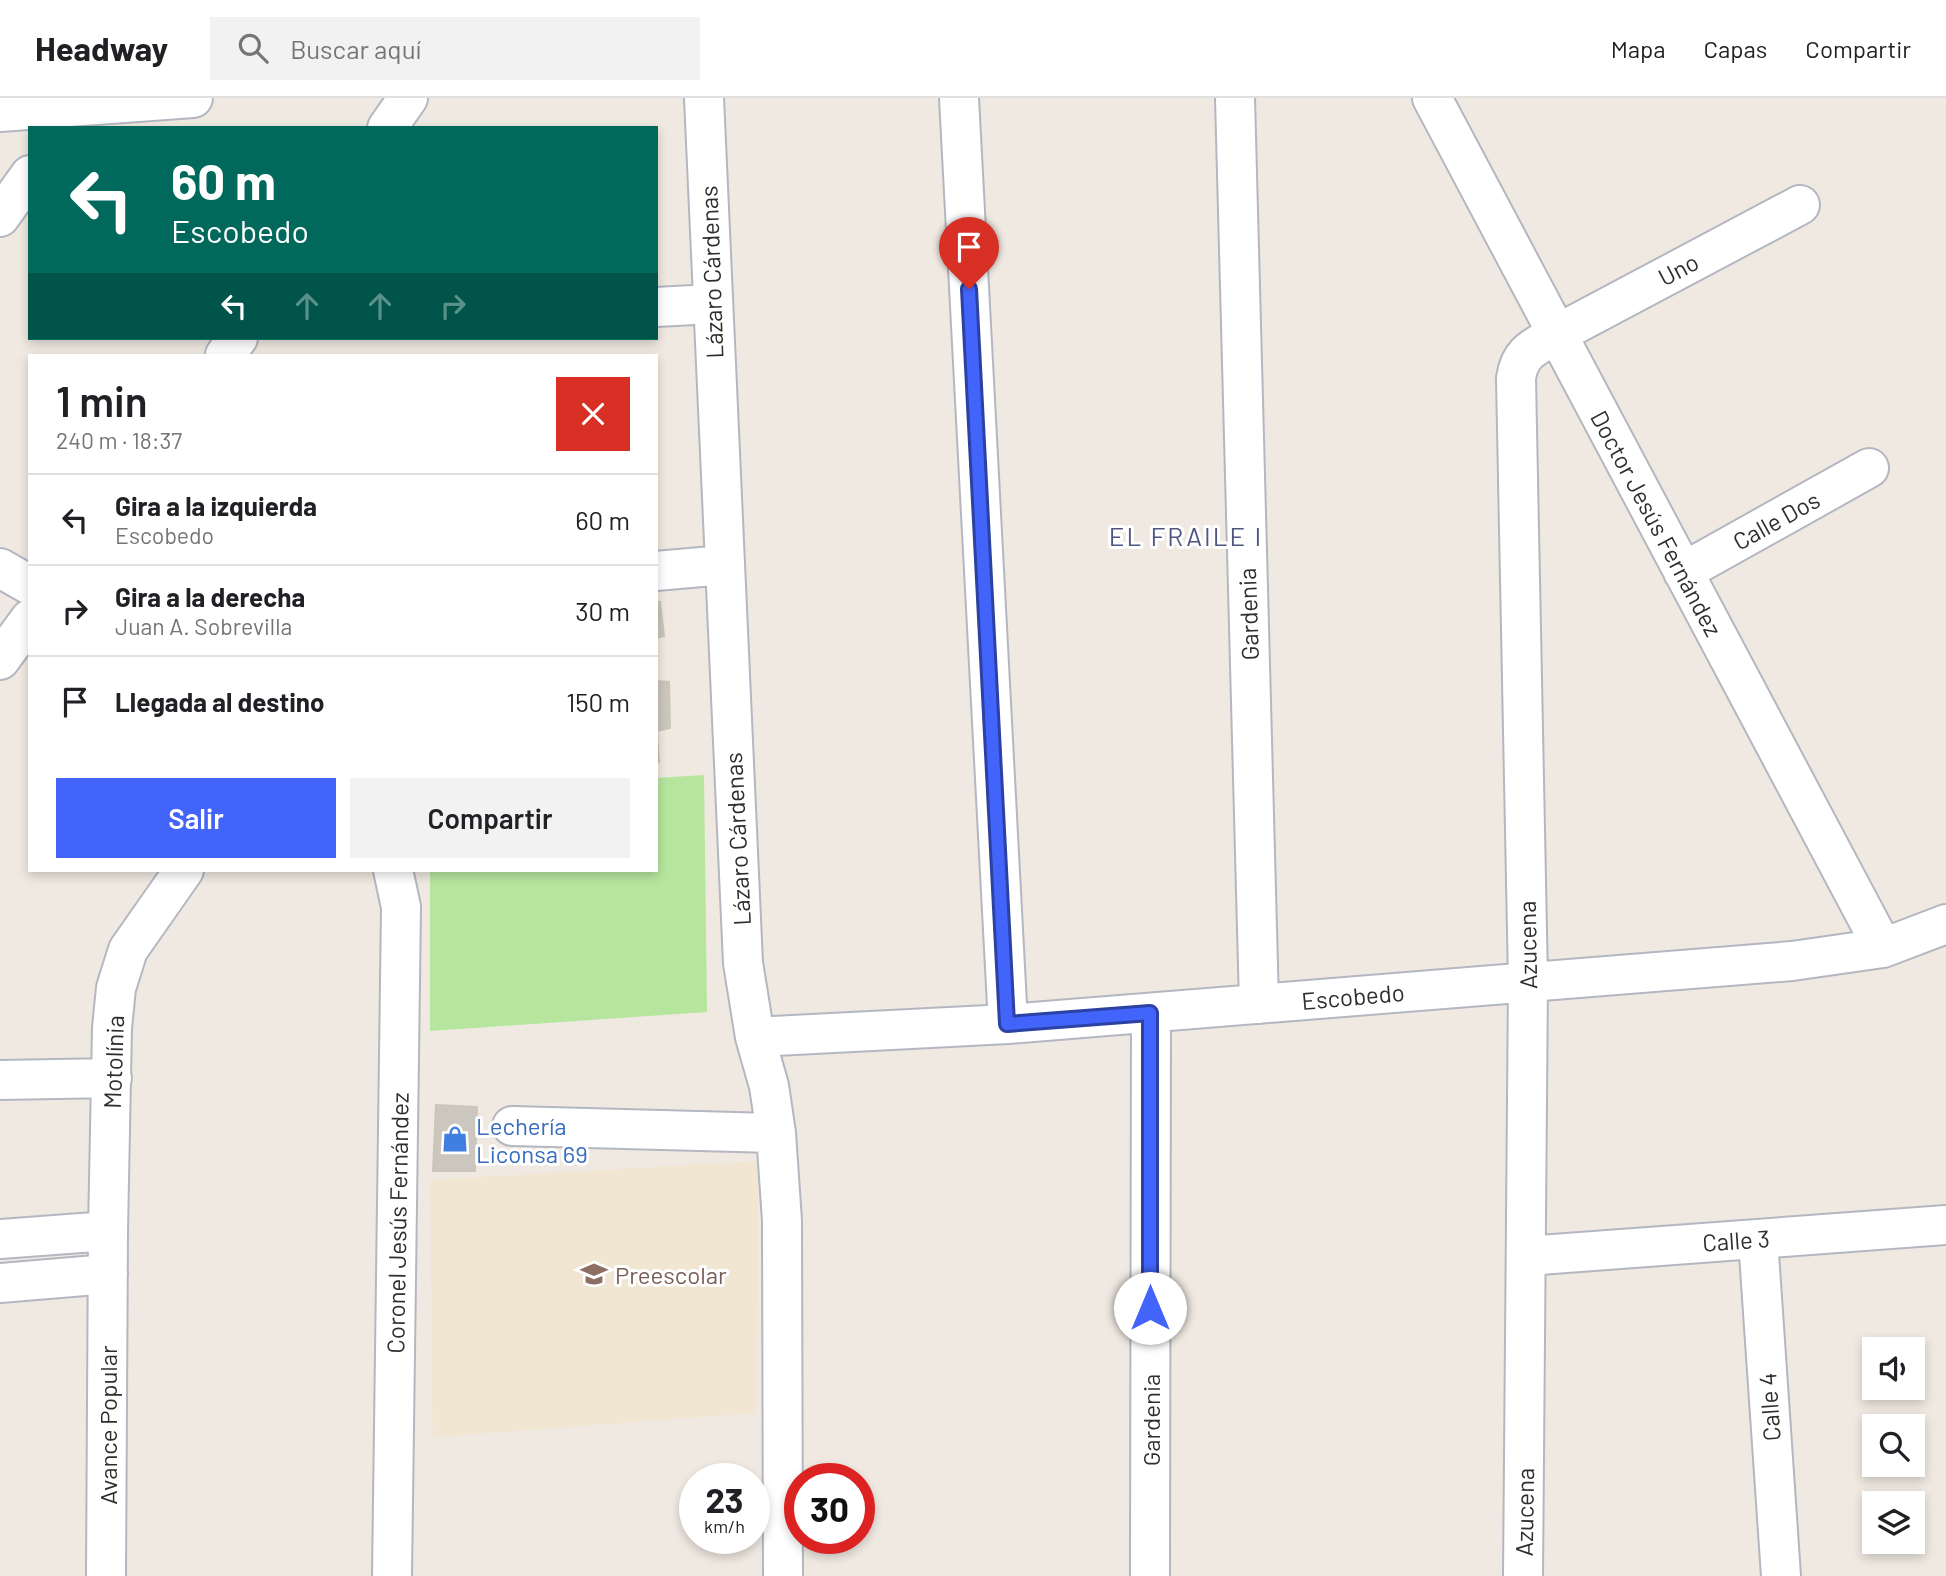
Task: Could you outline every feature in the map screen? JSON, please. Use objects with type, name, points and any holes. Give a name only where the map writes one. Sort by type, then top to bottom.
[{"type":"street","points":[[1,98],[0,112],[71,117],[193,98]]},
{"type":"street","points":[[388,126],[408,98]]},
{"type":"street","name":"Lázaro Cárdenas","points":[[704,98],[743,963],[755,1037],[769,1086],[776,1133],[782,1221],[783,1576]]},
{"type":"street","points":[[959,98],[1007,1024]]},
{"type":"street","name":"Gardenia","points":[[1235,98],[1259,1004]]},
{"type":"street","name":"Doctor Jesús Fernández","points":[[1432,98],[1883,948]]},
{"type":"street","points":[[0,217],[28,178]]},
{"type":"street","name":"Uno","points":[[1557,334],[1800,205]]},
{"type":"street","points":[[658,307],[713,304]]},
{"type":"street","name":"Azucena","points":[[1523,1576],[1528,981],[1516,378],[1518,364],[1524,355],[1557,334]]},
{"type":"street","points":[[226,354],[236,340]]},
{"type":"street","name":"Calle Dos","points":[[1683,572],[1869,468]]},
{"type":"street","points":[[658,571],[724,565]]},
{"type":"street","points":[[0,568],[28,584]]},
{"type":"street","points":[[0,660],[28,622]]},
{"type":"street","name":"Motolínia","points":[[108,1274],[112,1028],[116,988],[128,950],[183,872]]},
{"type":"street","name":"Coronel Jesús Fernández","points":[[392,1576],[401,906],[393,872]]},
{"type":"street","name":"Escobedo","points":[[755,1037],[1007,1024],[1792,961],[1883,948],[1946,924]]},
{"type":"street","name":"Gardenia","points":[[1150,1013],[1150,1576]]},
{"type":"street","points":[[0,1080],[112,1078]]},
{"type":"street","points":[[512,1126],[776,1133]]},
{"type":"street","name":"Calle 3","points":[[1526,1255],[1946,1225]]},
{"type":"street","points":[[0,1239],[108,1231]]},
{"type":"street","name":"Calle 4","points":[[1758,1239],[1781,1576]]},
{"type":"street","points":[[0,1283],[108,1274]]},
{"type":"street","name":"Avance Popular","points":[[106,1576],[108,1274]]},
{"type":"shaded area","name":"Preescolar","points":[[759,1161],[755,1413],[433,1437],[430,1180]]},
{"type":"green space","points":[[704,775],[707,1012],[430,1031],[430,872],[658,872],[658,778]]},
{"type":"building","points":[[658,602],[660,602],[664,636],[658,638]]},
{"type":"building","points":[[658,681],[669,682],[670,728],[658,731]]},
{"type":"building","name":"Lechería Liconsa 69","points":[[436,1105],[477,1107],[475,1171],[433,1171]]},
{"type":"place","name":"Lechería Liconsa 69","points":[[455,1139]]},
{"type":"place","name":"Preescolar","points":[[594,1274]]},
{"type":"district","name":"EL FRAILE I","points":[[1186,535]]},
{"type":"route","points":[[969,289],[1007,1024],[1150,1013],[1150,1308]]}]
